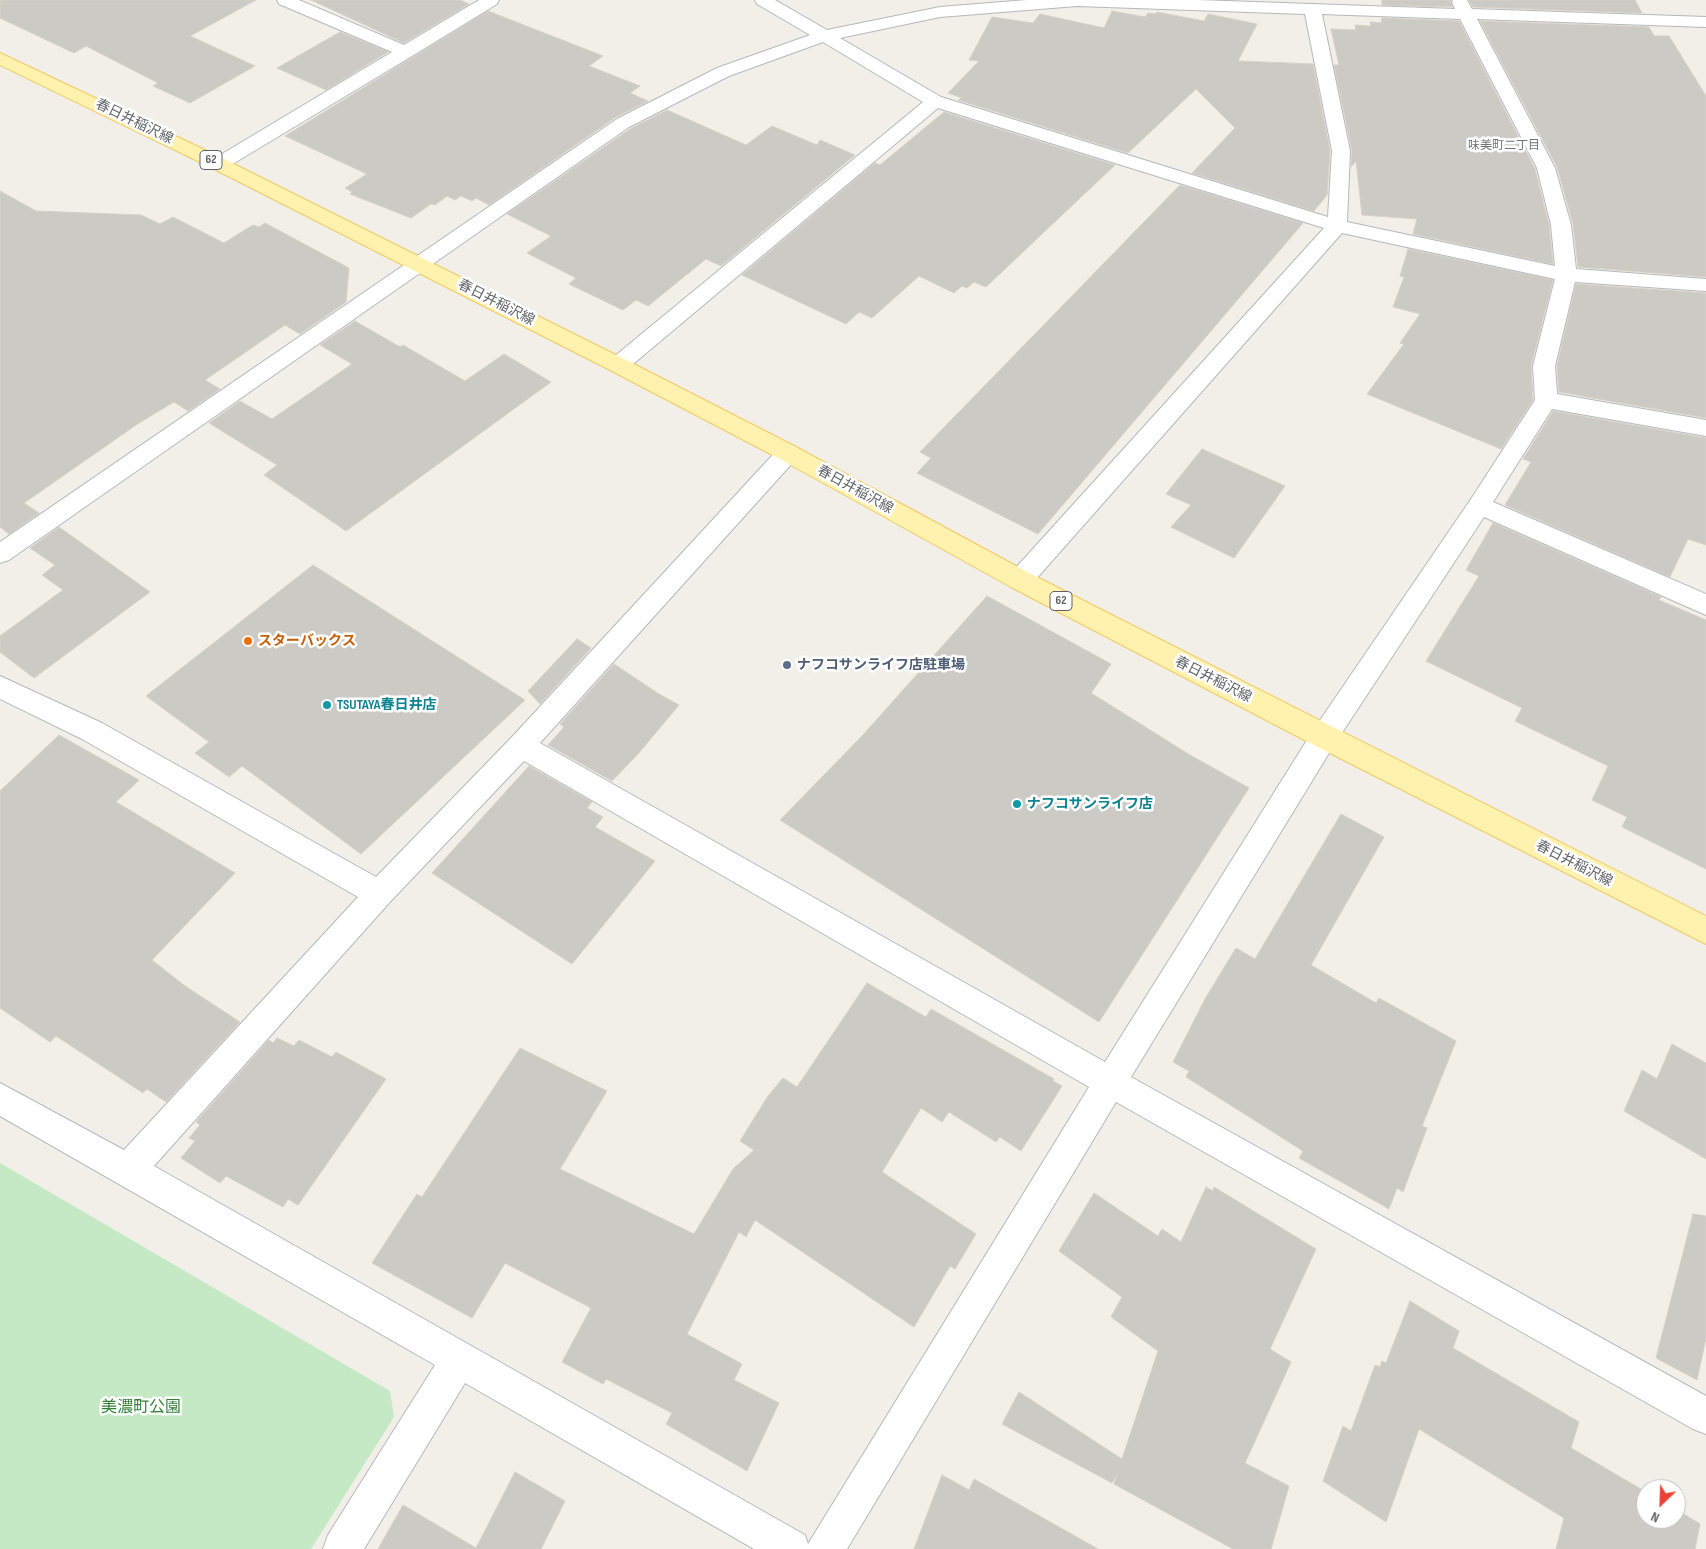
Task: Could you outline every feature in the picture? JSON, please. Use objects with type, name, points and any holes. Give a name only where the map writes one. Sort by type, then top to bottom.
[{"type":"main road","name":"春日井稲沢線","points":[[0,58],[219,164],[618,365],[788,453],[1020,580],[1324,738],[1706,931]]},
{"type":"street","points":[[285,0],[406,52]]},
{"type":"street","points":[[219,164],[491,0]]},
{"type":"street","points":[[763,0],[935,101],[1337,226],[1566,275],[1706,285]]},
{"type":"street","points":[[0,554],[623,123],[722,72],[824,36],[940,12],[1077,0],[1312,8],[1463,7],[1706,22]]},
{"type":"street","points":[[825,1549],[1110,1082],[1324,738],[1546,400],[1544,366],[1566,275],[1561,225],[1546,168],[1463,7]]},
{"type":"street","points":[[1020,580],[1337,226],[1341,151],[1312,8]]},
{"type":"street","points":[[618,365],[935,101]]},
{"type":"street","points":[[1546,400],[1706,428]]},
{"type":"street","points":[[128,1170],[379,894],[521,746],[788,453]]},
{"type":"street","points":[[1479,504],[1706,605]]},
{"type":"street","points":[[0,687],[92,731],[379,894]]},
{"type":"street","points":[[521,746],[1110,1082],[1706,1416]]},
{"type":"street","points":[[0,1099],[128,1170],[791,1549]]},
{"type":"street","points":[[342,1549],[458,1360]]},
{"type":"green space","name":"美濃町公園","points":[[0,1163],[390,1391],[394,1417],[311,1549],[0,1549]]},
{"type":"building","points":[[0,0],[256,0],[190,36],[255,66],[190,103],[153,86],[158,83],[86,46],[74,53],[0,18]]},
{"type":"building","points":[[311,0],[460,0],[469,4],[404,43]]},
{"type":"building","points":[[1382,0],[1451,0],[1452,7],[1382,5]]},
{"type":"building","points":[[1469,0],[1635,0],[1642,13],[1473,7]]},
{"type":"building","points":[[488,11],[603,56],[589,66],[640,86],[630,93],[648,101],[616,117],[489,205],[476,198],[472,201],[461,196],[455,200],[447,196],[435,205],[431,204],[411,218],[350,194],[352,192],[345,188],[367,174],[285,136]]},
{"type":"building","points":[[1112,11],[1145,17],[1148,13],[1156,14],[1157,12],[1204,21],[1208,14],[1257,24],[1238,61],[1313,64],[1330,151],[1327,195],[1314,211],[1192,173],[1235,128],[1196,89],[1128,153],[958,100],[962,98],[948,93],[979,61],[969,60],[992,17],[1033,23],[1040,14],[1104,28]]},
{"type":"building","points":[[1382,18],[1459,21],[1535,169],[1549,225],[1553,264],[1413,234],[1417,219],[1362,215],[1356,161],[1351,167],[1352,151],[1334,65],[1339,65],[1331,29],[1356,30],[1355,25],[1371,26],[1370,22],[1381,23]]},
{"type":"building","points":[[1480,21],[1649,27],[1654,36],[1669,36],[1706,96],[1706,277],[1578,267],[1573,224],[1557,167]]},
{"type":"building","points":[[340,32],[388,52],[326,90],[277,68]]},
{"type":"building","points":[[667,110],[746,145],[772,126],[817,145],[820,140],[855,155],[721,266],[706,259],[648,306],[636,300],[623,310],[569,284],[576,278],[527,253],[551,236],[507,214],[630,129]]},
{"type":"building","points":[[944,112],[1115,165],[986,287],[974,282],[967,288],[962,286],[954,293],[919,276],[872,318],[859,312],[846,324],[742,275],[875,163],[880,165]]},
{"type":"building","points":[[1180,185],[1303,223],[1038,534],[917,473],[931,458],[920,452]]},
{"type":"building","points":[[0,191],[36,211],[141,215],[160,224],[173,217],[224,243],[253,225],[259,227],[265,223],[349,268],[346,302],[300,334],[285,325],[205,380],[220,389],[188,411],[174,402],[139,423],[24,503],[39,513],[9,534],[0,527]]},
{"type":"building","points":[[1408,249],[1553,280],[1531,366],[1533,400],[1501,449],[1367,394],[1404,344],[1400,343],[1420,314],[1393,307],[1404,277],[1400,276]]},
{"type":"building","points":[[1576,284],[1706,293],[1706,418],[1559,392],[1557,366]]},
{"type":"building","points":[[355,321],[400,347],[403,345],[465,381],[504,354],[551,382],[346,531],[264,475],[277,465],[209,423],[240,401],[272,419],[352,364],[320,345]]},
{"type":"building","points":[[1553,411],[1706,438],[1706,545],[1688,539],[1670,577],[1505,505],[1531,462],[1523,459]]},
{"type":"building","points":[[1202,449],[1285,486],[1234,558],[1171,527],[1191,505],[1166,494]]},
{"type":"building","points":[[1493,523],[1661,597],[1659,600],[1706,620],[1706,869],[1622,827],[1627,817],[1592,800],[1608,766],[1515,721],[1522,708],[1426,661],[1479,576],[1466,570]]},
{"type":"building","points":[[59,527],[150,592],[34,678],[0,652],[0,636],[63,590],[42,575],[55,565],[30,548]]},
{"type":"building","name":"TSUTAYA春日井店","points":[[313,565],[525,700],[361,854],[242,766],[229,777],[195,753],[209,742],[146,696]]},
{"type":"building","name":"ナフコサンライフ店","points":[[987,596],[1111,664],[1091,693],[1190,755],[1249,788],[1099,1022],[780,820],[862,736]]},
{"type":"building","points":[[577,639],[591,648],[540,704],[528,691]]},
{"type":"building","points":[[614,664],[679,705],[638,754],[612,781],[548,745],[564,727],[560,724]]},
{"type":"building","points":[[59,735],[139,780],[116,802],[235,873],[152,960],[185,986],[240,1022],[166,1102],[147,1089],[143,1093],[56,1036],[50,1042],[0,1008],[0,791]]},
{"type":"building","points":[[529,766],[592,802],[587,808],[603,817],[595,827],[655,861],[572,964],[432,873]]},
{"type":"building","points":[[1341,814],[1384,837],[1311,965],[1376,1003],[1379,998],[1456,1041],[1422,1126],[1427,1128],[1403,1192],[1397,1188],[1389,1209],[1299,1158],[1303,1151],[1186,1077],[1189,1071],[1173,1062],[1205,999],[1236,948],[1255,959]]},
{"type":"building","points":[[867,983],[926,1017],[931,1009],[1054,1079],[1053,1081],[1062,1086],[1021,1151],[1000,1137],[996,1142],[949,1112],[942,1122],[921,1108],[882,1172],[976,1234],[955,1269],[950,1266],[914,1327],[755,1220],[746,1237],[739,1232],[687,1334],[742,1364],[734,1380],[779,1403],[747,1471],[666,1424],[672,1413],[606,1379],[603,1384],[562,1362],[591,1308],[505,1263],[472,1318],[372,1263],[417,1194],[422,1197],[520,1048],[607,1091],[560,1169],[694,1234],[733,1169],[754,1150],[740,1141],[768,1096],[783,1078],[797,1087]]},
{"type":"building","points":[[277,1038],[294,1046],[299,1040],[332,1057],[336,1052],[386,1079],[298,1205],[288,1199],[283,1207],[226,1176],[220,1183],[181,1158],[195,1141],[189,1138],[200,1125],[196,1122],[269,1040],[273,1043]]},
{"type":"building","points":[[1672,1044],[1706,1063],[1706,1159],[1624,1111],[1642,1070],[1657,1079]]},
{"type":"building","points":[[1206,1187],[1213,1191],[1214,1187],[1316,1249],[1270,1349],[1291,1362],[1245,1463],[1289,1486],[1271,1549],[1233,1549],[1114,1484],[1117,1474],[1112,1483],[1002,1424],[1019,1392],[1122,1459],[1158,1351],[1111,1317],[1122,1297],[1059,1251],[1094,1193],[1158,1236],[1162,1229],[1181,1242]]},
{"type":"building","points":[[1693,1214],[1706,1216],[1706,1338],[1697,1380],[1656,1358]]},
{"type":"building","points":[[1410,1301],[1459,1331],[1453,1348],[1579,1422],[1571,1448],[1636,1486],[1636,1529],[1686,1529],[1686,1515],[1700,1524],[1695,1549],[1556,1549],[1564,1518],[1419,1429],[1386,1522],[1323,1481],[1343,1426],[1351,1431],[1375,1365],[1380,1367],[1382,1361],[1386,1363]]},
{"type":"building","points":[[515,1472],[565,1501],[541,1549],[378,1549],[403,1505],[476,1548]]},
{"type":"building","points":[[942,1475],[969,1490],[974,1479],[1098,1549],[914,1549]]},
{"type":"place","name":"スターバックス","points":[[248,641]]},
{"type":"place","name":"ナフコサンライフ店駐車場","points":[[787,665]]},
{"type":"place","name":"TSUTAYA春日井店","points":[[327,705]]},
{"type":"place","name":"ナフコサンライフ店","points":[[1017,804]]},
{"type":"district","name":"味美町二丁目","points":[[1504,146]]}]
